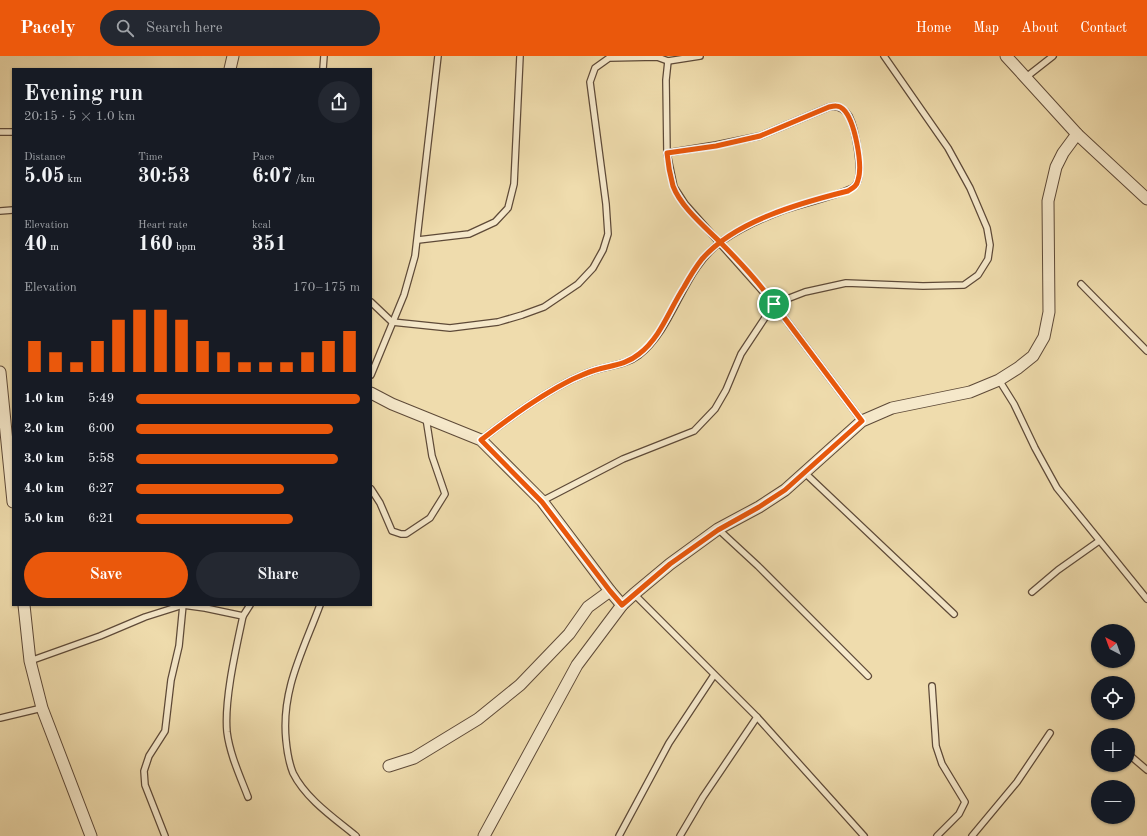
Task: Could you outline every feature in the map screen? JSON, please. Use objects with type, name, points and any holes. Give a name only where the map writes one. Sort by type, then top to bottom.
[{"type":"street","points":[[230,68],[233,56]]},
{"type":"street","points":[[1006,56],[1024,78],[1077,134],[1147,199]]},
{"type":"street","points":[[484,836],[577,666],[622,605],[634,594],[670,564],[718,530],[759,507],[805,473],[862,421],[892,408],[970,392],[999,380],[1033,356],[1044,337],[1049,312],[1048,200],[1056,167],[1063,153],[1077,134]]},
{"type":"street","points":[[0,372],[12,492]]},
{"type":"street","points":[[372,394],[392,404],[481,440],[542,502],[622,605]]},
{"type":"street","points":[[389,766],[414,758],[478,719],[520,685],[569,634],[588,607],[610,591]]},
{"type":"street","points":[[24,606],[30,661],[42,708],[91,836]]},
{"type":"lane","points":[[323,68],[324,56]]},
{"type":"lane","points":[[372,372],[404,295],[418,240],[438,56]]},
{"type":"lane","points":[[418,240],[469,234],[495,222],[508,208],[514,184],[520,56]]},
{"type":"lane","points":[[372,303],[392,322],[450,328],[498,322],[544,307],[578,284],[593,268],[603,250],[608,234],[606,204],[590,82],[592,74],[600,62],[609,58],[657,57],[668,61],[700,56]]},
{"type":"lane","points":[[542,502],[623,459],[694,431],[715,409],[726,390],[741,354],[758,326],[774,304],[805,292],[846,283],[923,286],[964,285],[978,275],[988,259],[990,245],[987,228],[970,188],[948,148],[884,56]]},
{"type":"lane","points":[[1024,78],[1053,56]]},
{"type":"lane","points":[[668,61],[666,80],[667,153],[674,187],[685,204],[721,242],[774,304],[862,421]]},
{"type":"lane","points":[[481,440],[503,423],[571,380],[599,369],[629,361],[638,355],[648,346],[667,318],[682,289],[702,260],[721,242],[744,228],[783,210],[848,191],[855,186],[860,173],[855,136],[847,114],[839,107],[829,107],[760,136],[716,146],[667,153]]},
{"type":"lane","points":[[0,132],[12,132]]},
{"type":"lane","points":[[0,211],[12,210]]},
{"type":"lane","points":[[1081,284],[1147,351]]},
{"type":"lane","points":[[999,380],[1014,404],[1035,448],[1057,488],[1147,600]]},
{"type":"lane","points":[[372,491],[380,503],[392,531],[397,534],[406,534],[424,523],[439,506],[445,494],[432,456],[426,418]]},
{"type":"lane","points":[[805,473],[954,614]]},
{"type":"lane","points":[[718,530],[758,566],[868,676]]},
{"type":"lane","points":[[1032,592],[1058,570],[1099,541]]},
{"type":"lane","points":[[634,594],[757,717],[864,836]]},
{"type":"lane","points":[[30,661],[100,636],[146,617],[180,606]]},
{"type":"lane","points":[[165,836],[144,786],[144,771],[149,756],[165,731],[171,680],[180,640],[183,606]]},
{"type":"lane","points":[[191,606],[243,616]]},
{"type":"lane","points":[[248,797],[233,760],[227,731],[234,660],[243,616],[249,606]]},
{"type":"lane","points":[[320,606],[300,650],[288,694],[285,713],[287,753],[294,773],[307,792],[324,810],[356,836]]},
{"type":"lane","points":[[619,836],[669,743],[714,675]]},
{"type":"lane","points":[[932,686],[936,746],[942,764],[965,802],[959,814],[937,836]]},
{"type":"lane","points":[[0,718],[42,708]]},
{"type":"lane","points":[[680,836],[703,797],[757,717]]},
{"type":"lane","points":[[972,836],[1017,782],[1050,733]]},
{"type":"lane","points":[[1135,760],[1147,770]]},
{"type":"route","points":[[774,304],[769,296],[721,242],[706,228],[685,204],[674,187],[667,153],[716,146],[760,136],[829,107],[839,107],[843,109],[851,120],[855,136],[860,173],[859,180],[853,188],[848,191],[783,210],[744,228],[721,242],[702,260],[682,289],[667,318],[648,346],[638,355],[629,361],[599,369],[571,380],[503,423],[481,440],[542,502],[622,605],[670,564],[718,530],[759,507],[785,490],[805,473],[845,434],[862,421],[774,304]]}]
